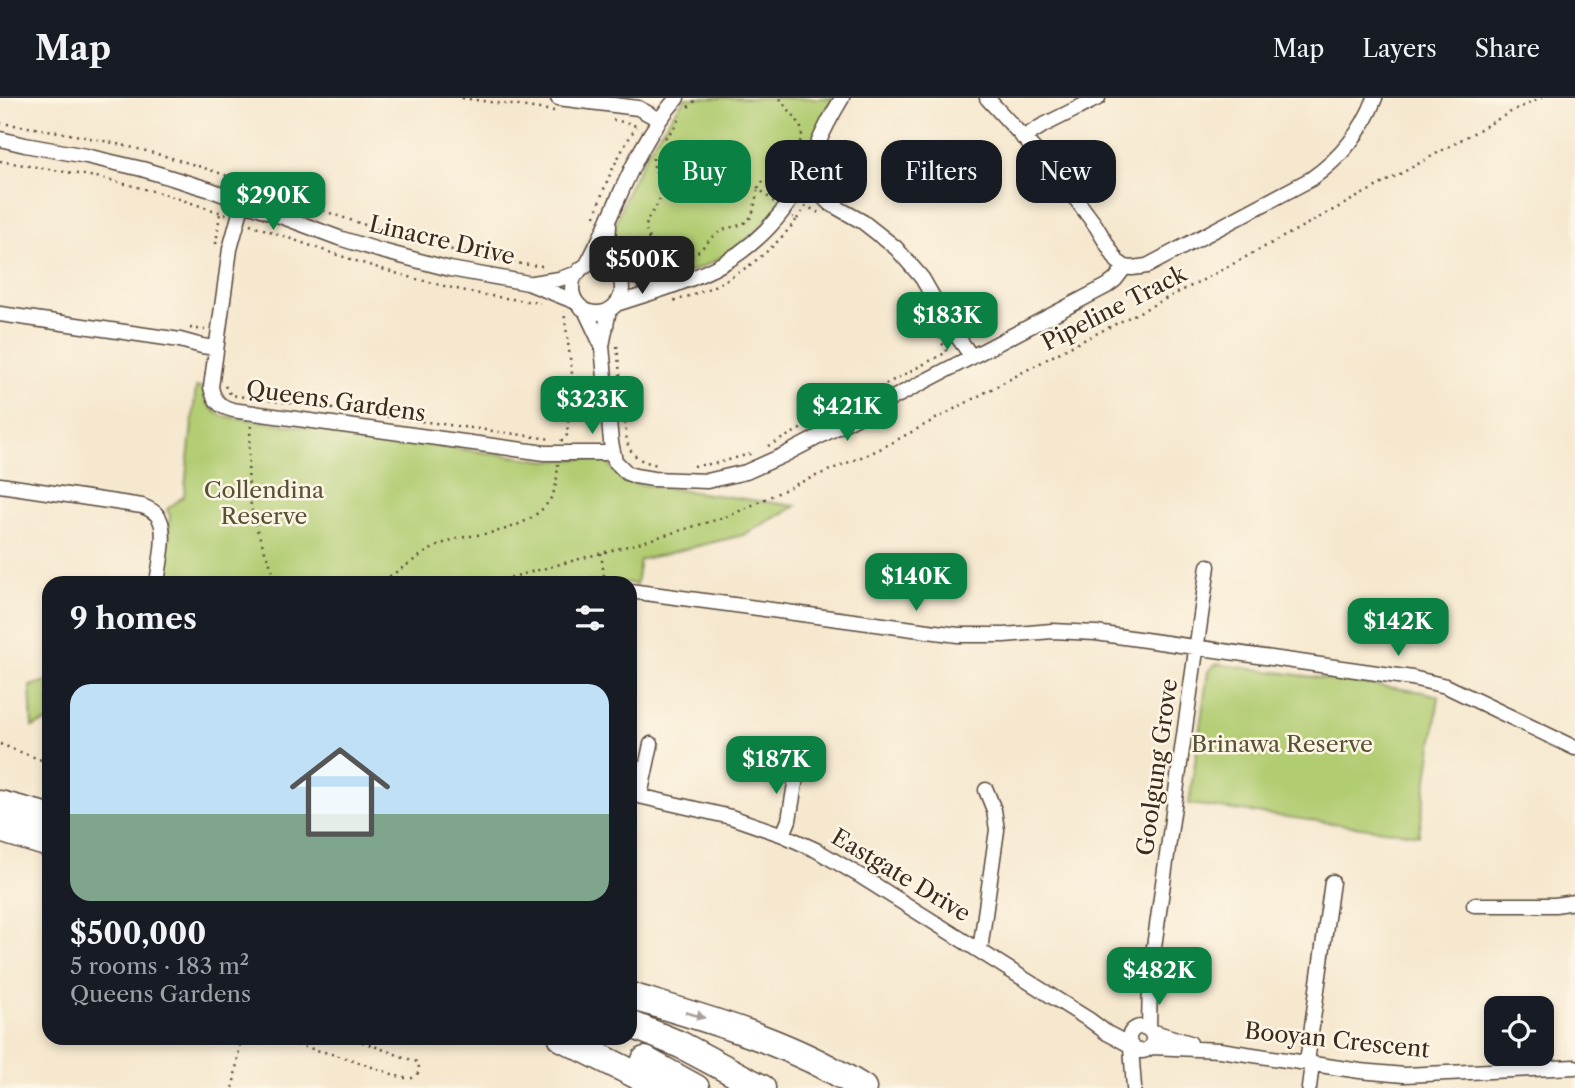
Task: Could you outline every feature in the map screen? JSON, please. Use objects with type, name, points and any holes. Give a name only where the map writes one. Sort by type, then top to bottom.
[{"type":"highway","points":[[0,803],[42,815]]},
{"type":"highway","points":[[0,829],[42,842]]},
{"type":"highway","points":[[637,998],[762,1037],[805,1055],[863,1088]]},
{"type":"highway","points":[[637,1027],[681,1045],[762,1088]]},
{"type":"highway","points":[[576,1045],[662,1088]]},
{"type":"highway","points":[[612,1045],[696,1088]]},
{"type":"street","points":[[558,98],[618,106],[656,125]]},
{"type":"street","points":[[820,140],[842,98]]},
{"type":"street","points":[[987,98],[1025,140]]},
{"type":"street","points":[[1030,140],[1060,118],[1098,98]]},
{"type":"street","points":[[1079,203],[1121,264],[1132,268],[1147,266],[1311,179],[1346,149],[1364,123],[1375,98]]},
{"type":"street","points":[[602,346],[573,295],[574,279],[609,221],[632,165],[656,125],[681,104]]},
{"type":"street","name":"Linacre Drive","points":[[0,139],[142,169],[414,260],[450,270],[528,283],[580,306]]},
{"type":"street","name":"Linacre Drive","points":[[0,145],[25,145]]},
{"type":"street","name":"Queens Gardens","points":[[243,202],[230,249],[211,387],[215,399],[223,407],[229,410],[545,453],[571,453],[612,447]]},
{"type":"street","points":[[580,306],[593,313],[601,313],[707,273],[742,252],[771,226],[789,203]]},
{"type":"street","points":[[823,203],[826,209],[863,222],[896,247],[922,278],[942,328],[967,360]]},
{"type":"street","points":[[609,221],[608,240],[614,271],[621,281],[622,289],[620,297],[612,307],[602,346],[615,461],[627,473],[635,476],[673,481],[726,478],[784,455],[1098,290],[1121,264]]},
{"type":"street","points":[[582,269],[599,264],[614,271],[674,284]]},
{"type":"street","name":"Linacre Drive","points":[[528,283],[559,279],[582,269]]},
{"type":"street","points":[[0,314],[180,340],[202,346],[217,345]]},
{"type":"street","points":[[0,485],[142,506],[151,510],[157,515],[163,528],[158,576]]},
{"type":"street","name":"Goolgung Grove","points":[[1134,1088],[1138,1035],[1150,975],[1209,566]]},
{"type":"street","points":[[637,592],[934,633],[981,636],[1074,631],[1432,681],[1480,701],[1575,748]]},
{"type":"street","points":[[637,789],[651,744]]},
{"type":"street","points":[[783,835],[789,820],[798,766]]},
{"type":"street","points":[[980,950],[997,830],[995,810],[986,790]]},
{"type":"street","name":"Eastgate Drive","points":[[637,795],[732,817],[783,835],[827,856],[980,950],[1107,1033],[1138,1035]]},
{"type":"street","points":[[1309,1088],[1309,1063],[1332,882]]},
{"type":"street","points":[[1474,905],[1555,905],[1575,902]]},
{"type":"street","name":"Goolgung Grove","points":[[1134,1088],[1154,1041],[1138,1035]]},
{"type":"street","name":"Booyan Crescent","points":[[1138,1035],[1168,1037],[1220,1050],[1404,1075],[1575,1067]]},
{"type":"street","name":"Booyan Crescent","points":[[1149,1048],[1220,1050]]},
{"type":"street","points":[[1482,1088],[1484,1072]]},
{"type":"path","points":[[463,98],[564,113]]},
{"type":"path","points":[[681,104],[698,98]]},
{"type":"path","points":[[653,156],[654,171],[661,194],[648,216],[649,239],[675,255],[697,254],[720,232],[751,217],[758,188],[794,155],[802,137],[800,124],[780,98]]},
{"type":"path","name":"Pipeline Track","points":[[516,576],[729,516],[878,450],[1066,349],[1205,279],[1516,109],[1542,98]]},
{"type":"path","points":[[662,140],[680,117]]},
{"type":"path","points":[[592,225],[607,181],[636,126],[602,118]]},
{"type":"path","points":[[0,123],[70,134],[143,150],[200,166],[404,238],[472,255],[548,267]]},
{"type":"path","points":[[0,160],[102,178],[164,194],[387,271],[469,292],[545,304]]},
{"type":"path","points":[[758,188],[797,219]]},
{"type":"path","points":[[670,302],[707,290],[750,265],[770,249],[806,206],[826,209]]},
{"type":"path","points":[[764,448],[947,352],[942,328]]},
{"type":"path","points":[[616,338],[629,448],[638,459],[664,465]]},
{"type":"path","points":[[227,377],[225,387],[231,395],[561,440]]},
{"type":"path","points":[[253,413],[248,450],[250,499],[253,516],[274,576]]},
{"type":"path","points":[[690,466],[718,463],[752,453]]},
{"type":"path","points":[[601,553],[604,576]]},
{"type":"path","points":[[0,744],[42,759]]},
{"type":"path","points":[[233,1088],[240,1045]]},
{"type":"path","points":[[297,1045],[347,1058],[403,1078],[415,1076],[419,1065],[414,1061],[371,1045]]},
{"type":"green space","points":[[685,98],[833,98],[813,140],[765,140],[765,203],[780,203],[768,218],[754,233],[719,258],[682,274],[658,276],[621,270],[616,265],[614,228],[629,187],[655,139]]},
{"type":"green space","name":"Collendina Reserve","points":[[196,387],[203,388],[209,405],[223,416],[548,461],[603,459],[621,477],[637,484],[796,506],[743,535],[640,560],[637,579],[637,576],[164,576],[170,516],[167,509],[184,496]]},
{"type":"green space","name":"Brinawa Reserve","points":[[1217,664],[1439,696],[1419,835],[1189,804],[1208,672]]},
{"type":"green space","points":[[42,682],[42,723],[32,727],[30,686]]}]
